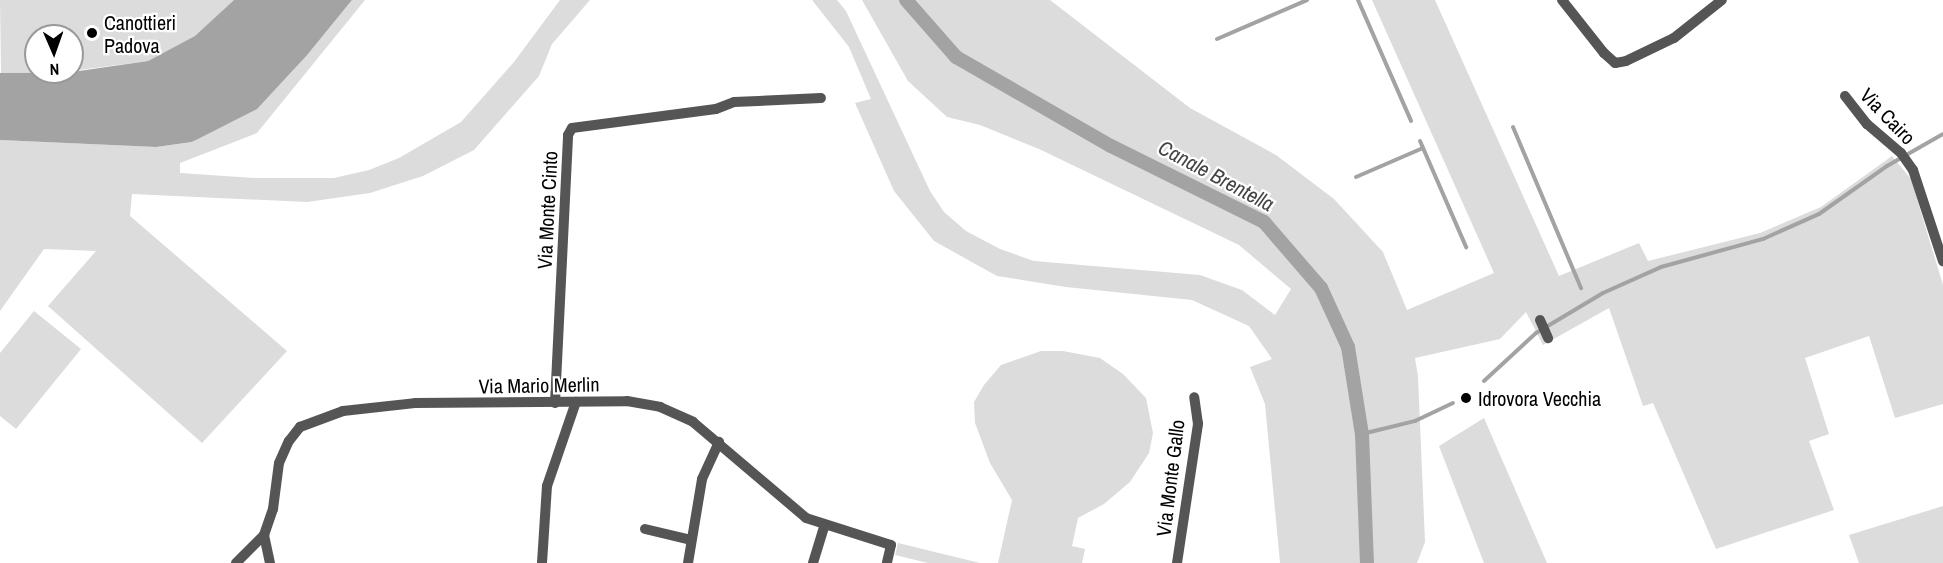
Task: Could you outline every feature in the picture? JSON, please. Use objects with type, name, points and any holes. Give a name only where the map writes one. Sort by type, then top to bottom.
[{"type":"street","points":[[1562,0],[1604,53],[1615,63],[1626,61],[1674,38],[1722,0]]},
{"type":"street","name":"Via Cairo","points":[[1845,96],[1867,124],[1901,153],[1913,170],[1943,261]]},
{"type":"street","name":"Via Monte Cinto","points":[[555,403],[568,135],[572,128],[716,109],[734,102],[821,98]]},
{"type":"street","points":[[1540,320],[1548,338]]},
{"type":"street","name":"Via Monte Gallo","points":[[1177,563],[1198,424],[1194,397]]},
{"type":"street","name":"Via Mario Merlin","points":[[236,563],[264,535],[273,509],[279,463],[289,441],[300,427],[343,411],[415,403],[627,401],[660,407],[693,422],[806,518],[824,526],[891,545],[887,563]]},
{"type":"street","points":[[542,563],[547,486],[576,402]]},
{"type":"street","points":[[688,563],[702,479],[719,442]]},
{"type":"street","points":[[813,563],[824,526]]},
{"type":"street","points":[[645,529],[691,540]]},
{"type":"street","points":[[264,535],[270,563]]},
{"type":"shaded area","name":"Canottieri Padova","points":[[0,0],[234,0],[196,36],[148,61],[84,69],[84,24],[24,24],[24,72],[1,73]]},
{"type":"shaded area","points":[[234,0],[352,0],[308,54],[257,109],[192,142],[156,147],[0,140],[0,73],[24,73],[24,84],[84,84],[84,70],[148,61],[195,36]]},
{"type":"shaded area","points":[[352,0],[365,0],[257,133],[180,163],[180,173],[254,178],[334,178],[369,170],[399,158],[461,122],[514,62],[560,0],[590,0],[552,44],[539,76],[474,150],[423,176],[370,193],[307,202],[132,194],[130,216],[287,351],[202,443],[48,306],[96,251],[44,249],[0,311],[0,140],[156,147],[193,142],[308,54]]},
{"type":"shaded area","points":[[812,0],[837,0],[846,11],[930,191],[944,212],[966,231],[1000,249],[1034,261],[1200,275],[1242,290],[1275,315],[1291,289],[1239,245],[1039,149],[980,125],[947,117],[908,81],[862,0],[1050,0],[1190,108],[1276,155],[1334,199],[1383,252],[1407,310],[1494,273],[1372,0],[1435,0],[1559,276],[1639,243],[1648,261],[1760,233],[1821,207],[1892,156],[1911,179],[1943,285],[1943,404],[1895,418],[1869,336],[1805,358],[1829,434],[1809,441],[1834,510],[1716,549],[1653,403],[1643,406],[1609,308],[1543,345],[1526,312],[1500,339],[1415,358],[1418,376],[1425,542],[1417,563],[1280,563],[1265,404],[1250,367],[1272,359],[1249,326],[1192,300],[1066,287],[997,276],[934,241],[894,191],[855,103],[871,99],[849,47]]},
{"type":"shaded area","points":[[34,311],[81,349],[16,429],[0,416],[0,353]]},
{"type":"shaded area","points":[[1041,351],[1063,351],[1100,358],[1123,374],[1146,398],[1153,433],[1149,453],[1130,482],[1104,504],[1078,518],[1072,546],[1085,549],[1082,563],[998,563],[1012,500],[990,463],[975,423],[974,402],[984,385],[1001,365]]},
{"type":"shaded area","points":[[1484,418],[1547,563],[1484,563],[1439,446]]},
{"type":"shaded area","points":[[1943,506],[1943,563],[1859,563],[1849,535]]},
{"type":"shaded area","points":[[898,543],[980,563],[928,563],[895,555]]},
{"type":"waterway","name":"Canale Brentella","points":[[906,0],[956,57],[1111,146],[1264,222],[1321,288],[1348,347],[1362,434],[1367,563]]},
{"type":"waterway","points":[[1217,39],[1307,0]]},
{"type":"waterway","points":[[1358,0],[1411,121]]},
{"type":"waterway","points":[[1513,127],[1581,288]]},
{"type":"waterway","points":[[1484,381],[1536,333],[1603,293],[1661,267],[1763,239],[1819,214],[1887,166],[1943,134]]},
{"type":"waterway","points":[[1420,141],[1466,247]]},
{"type":"waterway","points":[[1356,177],[1423,148]]},
{"type":"waterway","points":[[1362,434],[1415,421],[1453,403]]},
{"type":"place","name":"Canottieri Padova","points":[[92,33]]},
{"type":"place","name":"Idrovora Vecchia","points":[[1466,398]]}]
